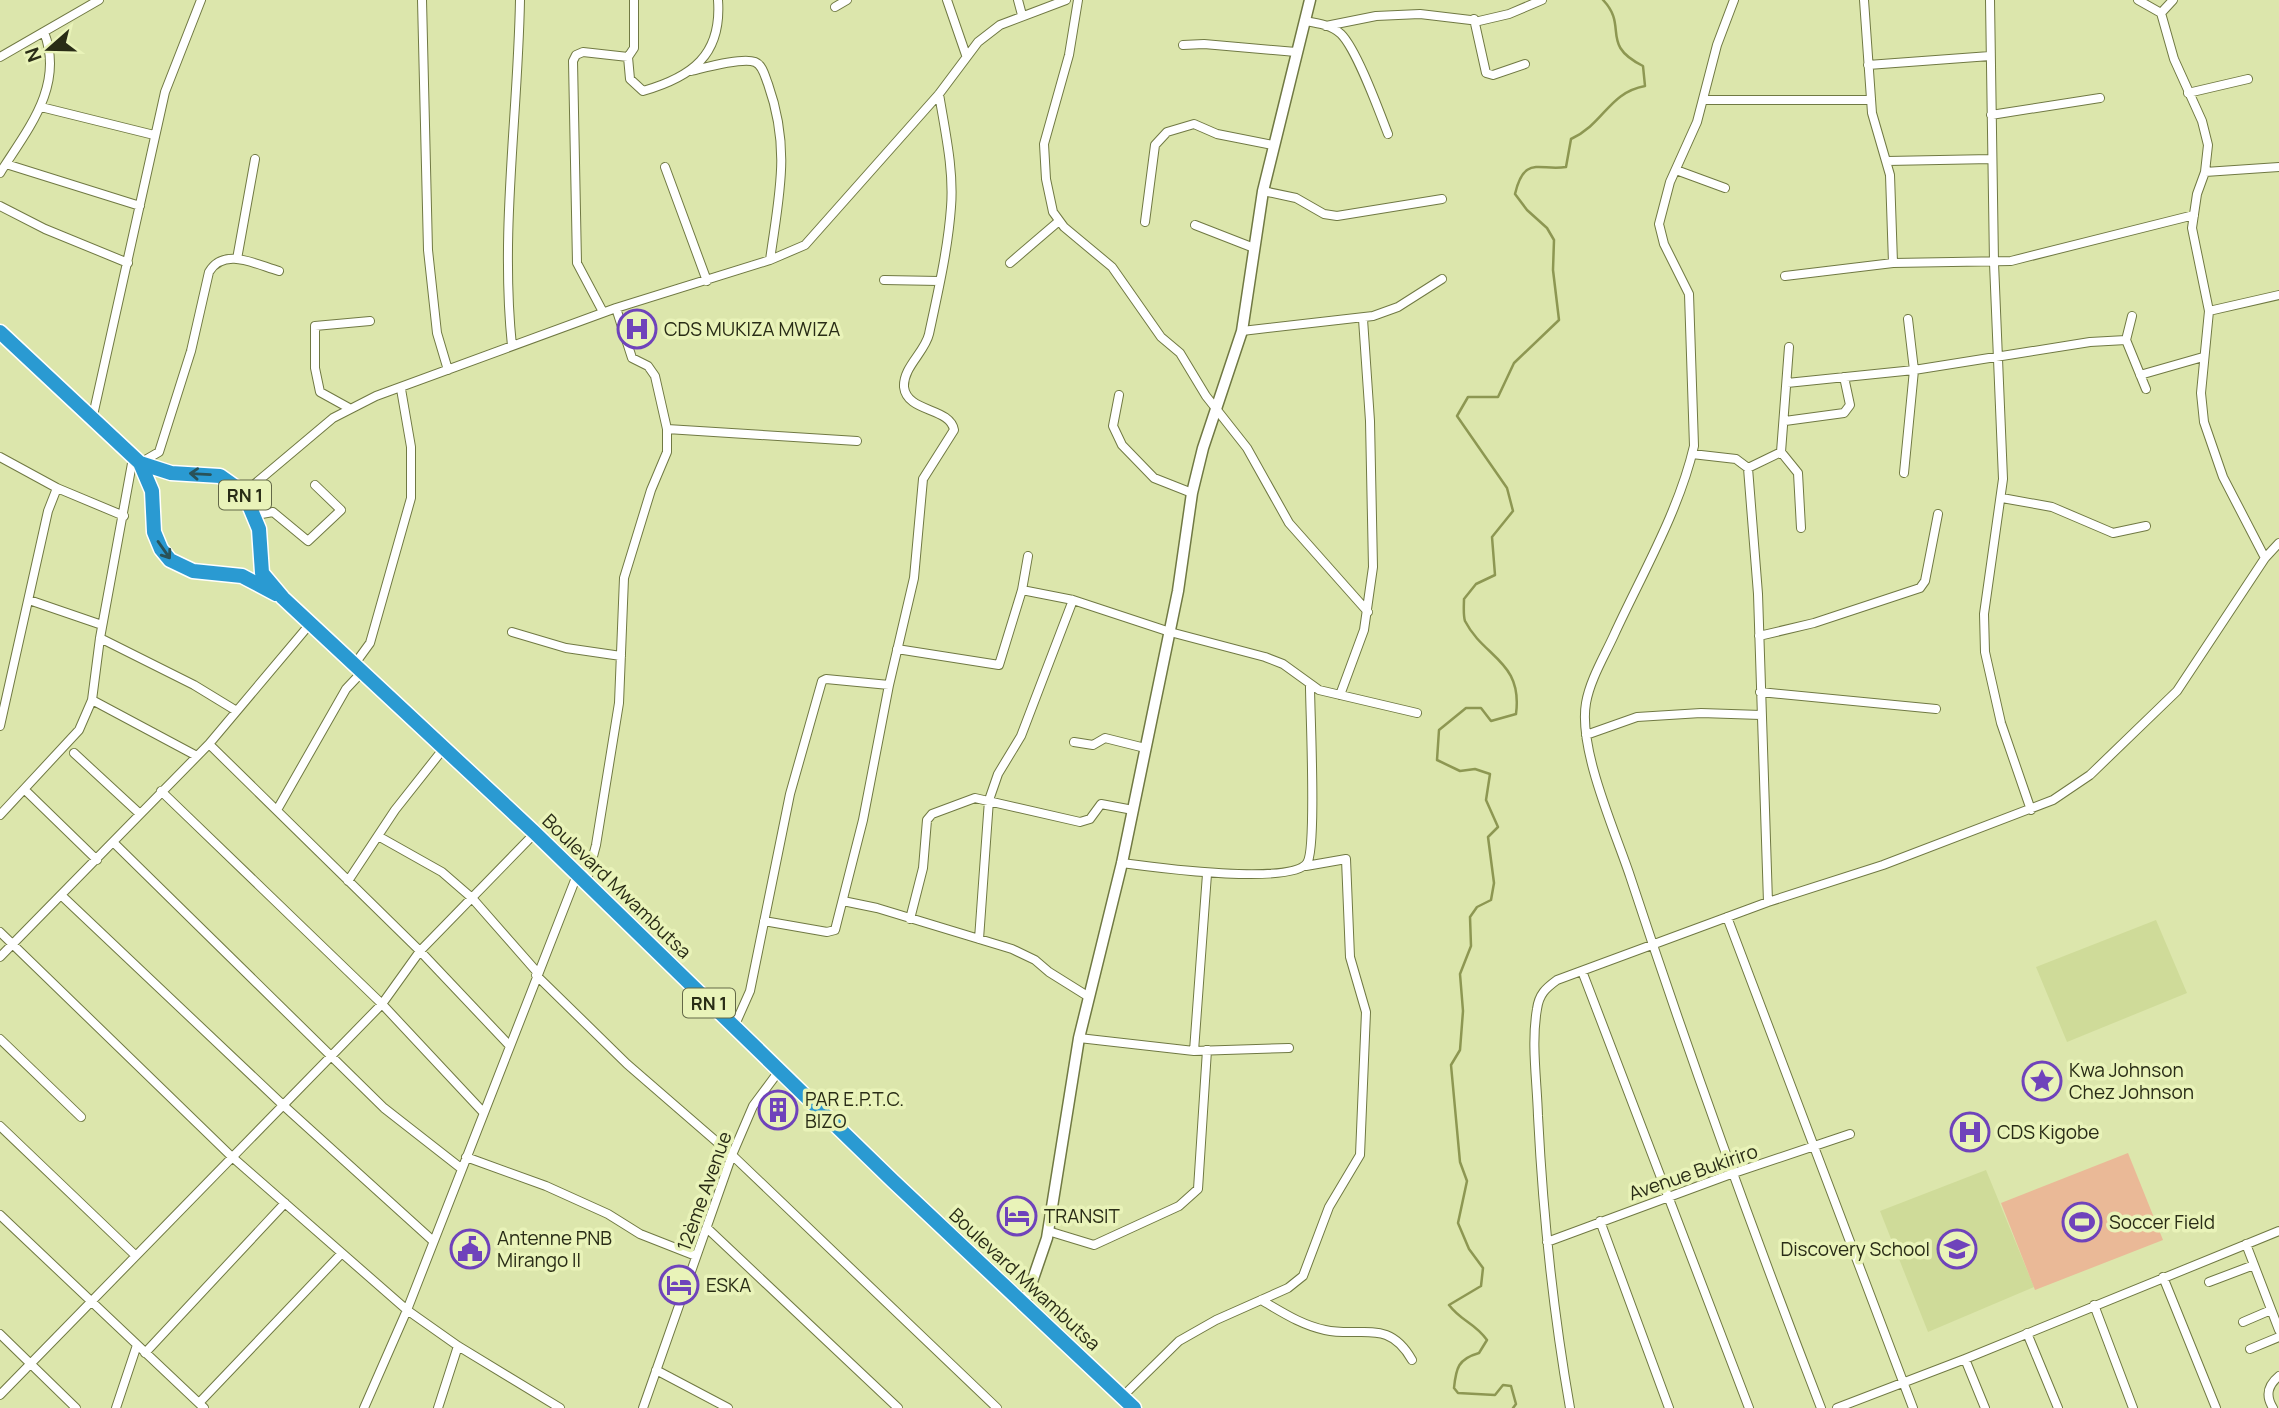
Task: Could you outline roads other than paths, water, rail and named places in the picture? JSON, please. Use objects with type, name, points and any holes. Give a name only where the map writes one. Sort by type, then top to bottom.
[{"type":"highway","name":"RN 1","points":[[0,332],[137,461]]},
{"type":"highway","name":"Boulevard Mwambutsa","points":[[137,461],[171,473],[204,472],[220,476],[244,493],[256,515],[262,573],[283,598],[535,832],[779,1071],[1134,1408]]},
{"type":"highway","name":"Boulevard Mwambutsa","points":[[137,461],[152,491],[154,533],[161,549],[170,560],[192,571],[242,576],[283,598]]},
{"type":"street","points":[[0,57],[100,0]]},
{"type":"street","points":[[92,420],[165,92],[201,0]]},
{"type":"street","points":[[422,0],[428,250],[437,332],[448,370]]},
{"type":"street","points":[[512,346],[507,225],[519,86],[520,0]]},
{"type":"street","points":[[634,0],[634,48],[628,57],[631,79],[643,90],[691,71],[743,61],[754,62],[762,68],[776,107],[784,150],[770,260]]},
{"type":"street","points":[[691,71],[705,57],[716,38],[718,0]]},
{"type":"street","points":[[835,7],[847,0]]},
{"type":"street","points":[[947,0],[966,55]]},
{"type":"street","points":[[1018,0],[1022,15]]},
{"type":"street","points":[[244,493],[349,408],[603,312],[707,281],[805,245],[815,237],[902,133],[939,94],[966,55],[1000,25],[1066,0]]},
{"type":"street","points":[[1079,0],[1069,55],[1044,144],[1049,198],[1059,221],[1112,267],[1161,337],[1180,353],[1215,408],[1247,448],[1289,523],[1368,612]]},
{"type":"street","points":[[1024,1305],[1048,1231],[1079,1038],[1122,863],[1170,632],[1192,493],[1215,408],[1242,331],[1263,191],[1310,0]]},
{"type":"street","points":[[1326,26],[1398,15],[1474,19],[1509,14],[1542,0]]},
{"type":"street","points":[[1734,0],[1717,45],[1695,128],[1676,170],[1659,224],[1664,244],[1689,294],[1695,430],[1692,453],[1656,544],[1590,688],[1586,704],[1586,734],[1596,773],[1731,1174],[1821,1408]]},
{"type":"street","points":[[1864,0],[1870,100],[1890,175],[1893,263]]},
{"type":"street","points":[[1990,0],[1994,264],[2002,498],[1984,614],[1985,652],[2001,723],[2032,810]]},
{"type":"street","points":[[2138,0],[2161,13],[2188,93],[2206,132],[2205,172],[2194,215],[2194,251],[2208,312],[2200,393],[2211,448],[2265,558]]},
{"type":"street","points":[[2161,13],[2173,0]]},
{"type":"street","points":[[1474,19],[1486,73],[1493,75],[1525,64]]},
{"type":"street","points":[[1305,21],[1341,33],[1370,88],[1388,134]]},
{"type":"street","points":[[0,173],[41,107],[51,76],[50,48],[44,32]]},
{"type":"street","points":[[1183,45],[1204,44],[1296,52]]},
{"type":"street","points":[[603,312],[580,270],[576,254],[573,61],[576,55],[583,52],[628,57]]},
{"type":"street","points":[[1868,65],[1990,57]]},
{"type":"street","points":[[2188,93],[2248,79]]},
{"type":"street","points":[[764,921],[833,932],[863,820],[889,685],[914,578],[923,479],[954,430],[947,420],[914,403],[904,389],[905,378],[928,338],[951,205],[948,150],[939,94]]},
{"type":"street","points":[[1991,115],[2100,98]]},
{"type":"street","points":[[1703,100],[1870,100]]},
{"type":"street","points":[[41,107],[154,135]]},
{"type":"street","points":[[1144,222],[1155,145],[1167,132],[1194,124],[1217,134],[1273,145]]},
{"type":"street","points":[[237,259],[256,159]]},
{"type":"street","points":[[1887,161],[1992,159]]},
{"type":"street","points":[[6,164],[140,206]]},
{"type":"street","points":[[665,167],[707,281]]},
{"type":"street","points":[[2205,172],[2279,167]]},
{"type":"street","points":[[1676,170],[1725,188]]},
{"type":"street","points":[[1263,191],[1296,198],[1324,214],[1336,216],[1442,199]]},
{"type":"street","points":[[0,206],[45,229],[128,263]]},
{"type":"street","points":[[1785,276],[1893,263],[1994,264],[2061,251],[2194,215]]},
{"type":"street","points":[[1010,263],[1059,221]]},
{"type":"street","points":[[1195,225],[1254,248]]},
{"type":"street","points":[[0,815],[79,730],[92,701],[102,625],[137,461],[159,452],[191,351],[209,272],[214,263],[223,258],[237,259],[279,271]]},
{"type":"street","points":[[1242,331],[1363,318],[1398,307],[1442,279]]},
{"type":"street","points":[[884,280],[939,281]]},
{"type":"street","points":[[2208,312],[2279,295]]},
{"type":"street","points":[[364,1408],[407,1310],[537,974],[596,845],[619,704],[626,570],[651,490],[667,452],[667,429],[655,376],[648,366],[632,358],[616,308]]},
{"type":"street","points":[[2132,316],[2126,340],[2146,389]]},
{"type":"street","points":[[1340,695],[1357,656],[1368,612],[1373,567],[1370,421],[1363,318]]},
{"type":"street","points":[[1904,473],[1914,370],[1908,319]]},
{"type":"street","points":[[349,408],[320,392],[315,368],[315,326],[370,321]]},
{"type":"street","points":[[1787,383],[1914,370],[2090,342],[2126,340]]},
{"type":"street","points":[[1790,347],[1781,452],[1798,472],[1801,528]]},
{"type":"street","points":[[2140,376],[2203,357]]},
{"type":"street","points":[[1785,421],[1844,412],[1850,405],[1844,377]]},
{"type":"street","points":[[277,810],[370,643],[411,498],[412,461],[401,389]]},
{"type":"street","points":[[1119,395],[1113,426],[1122,445],[1154,478],[1192,493]]},
{"type":"street","points":[[667,429],[857,441]]},
{"type":"street","points":[[1748,468],[1781,452]]},
{"type":"street","points":[[1692,453],[1736,458],[1748,468],[1759,636],[1768,902]]},
{"type":"street","points":[[0,457],[57,488],[124,516]]},
{"type":"street","points":[[256,515],[273,512],[308,541],[341,510],[315,485]]},
{"type":"street","points":[[0,726],[48,511],[57,488]]},
{"type":"street","points":[[2002,498],[2052,507],[2113,533],[2146,526]]},
{"type":"street","points":[[1759,636],[1814,623],[1920,588],[1925,581],[1938,514]]},
{"type":"street","points":[[1570,1408],[1557,1333],[1547,1242],[1535,1042],[1537,1008],[1543,990],[1557,980],[1727,917],[1884,865],[2032,810],[2090,775],[2177,691],[2265,558],[2279,543]]},
{"type":"street","points":[[897,649],[999,664],[1022,590],[1028,556]]},
{"type":"street","points":[[1022,590],[1073,600],[1170,632],[1274,661],[1310,686],[1417,713]]},
{"type":"street","points":[[29,600],[102,625]]},
{"type":"street","points":[[979,939],[989,800],[998,774],[1021,736],[1046,664],[1073,600]]},
{"type":"street","points":[[0,957],[114,843],[195,755],[209,744],[310,624]]},
{"type":"street","points":[[512,632],[558,646],[621,656]]},
{"type":"street","points":[[100,638],[194,685],[235,710]]},
{"type":"street","points":[[734,1027],[750,991],[790,793],[823,679],[889,685]]},
{"type":"street","points":[[1306,866],[1310,858],[1311,826],[1310,686]]},
{"type":"street","points":[[1760,692],[1936,709]]},
{"type":"street","points":[[92,701],[195,755]]},
{"type":"street","points":[[1586,734],[1637,718],[1701,713],[1761,715]]},
{"type":"street","points":[[1074,742],[1093,745],[1105,738],[1145,748]]},
{"type":"street","points":[[209,744],[420,951],[509,1045]]},
{"type":"street","points":[[348,881],[444,748]]},
{"type":"street","points":[[74,753],[140,814]]},
{"type":"street","points":[[25,790],[97,860]]},
{"type":"street","points":[[161,791],[382,1004],[483,1112]]},
{"type":"street","points":[[910,919],[923,868],[928,816],[975,799],[1080,822],[1090,819],[1101,804],[1133,810]]},
{"type":"street","points":[[0,1395],[382,1004],[420,951],[535,832]]},
{"type":"street","points":[[378,836],[442,872],[472,898],[537,974],[628,1064],[732,1155],[997,1408]]},
{"type":"street","points":[[114,843],[384,1108],[462,1169]]},
{"type":"street","points":[[1122,863],[1207,874],[1276,873],[1346,859],[1350,957],[1366,1012],[1360,1155],[1329,1207],[1303,1276],[1288,1288],[1180,1341],[1122,1397]]},
{"type":"street","points":[[1194,1051],[1207,874]]},
{"type":"street","points":[[61,895],[284,1106],[432,1240]]},
{"type":"street","points":[[843,901],[1012,948],[1035,960],[1089,997]]},
{"type":"street","points":[[1727,917],[1913,1408]]},
{"type":"street","points":[[0,932],[231,1156],[341,1254],[407,1310],[458,1346],[560,1408]]},
{"type":"street","points":[[1583,971],[1749,1408]]},
{"type":"street","points":[[1079,1038],[1194,1051],[1289,1048]]},
{"type":"street","points":[[0,1039],[82,1117]]},
{"type":"street","points":[[1048,1231],[1094,1245],[1191,1198],[1200,1178],[1207,1051]]},
{"type":"street","name":"12ème Avenue","points":[[643,1408],[732,1155],[753,1106],[779,1071]]},
{"type":"street","points":[[0,1126],[135,1255]]},
{"type":"street","name":"Avenue Bukiriro","points":[[1547,1242],[1731,1174],[1850,1135]]},
{"type":"street","points":[[466,1157],[567,1195],[640,1234],[696,1256]]},
{"type":"street","points":[[145,1353],[285,1203]]},
{"type":"street","points":[[0,1215],[202,1405],[341,1254]]},
{"type":"street","points":[[1600,1221],[1669,1408]]},
{"type":"street","points":[[708,1229],[898,1408]]},
{"type":"street","points":[[1837,1408],[1965,1359],[2279,1230]]},
{"type":"street","points":[[2246,1244],[2279,1330]]},
{"type":"street","points":[[2209,1282],[2254,1265]]},
{"type":"street","points":[[2163,1277],[2216,1408]]},
{"type":"street","points":[[1261,1300],[1311,1326],[1328,1331],[1385,1334],[1398,1340],[1412,1360]]},
{"type":"street","points":[[2094,1305],[2133,1408]]},
{"type":"street","points":[[2243,1322],[2271,1310]]},
{"type":"street","points":[[2027,1333],[2057,1408]]},
{"type":"street","points":[[0,1334],[76,1408]]},
{"type":"street","points":[[2250,1349],[2279,1338]]},
{"type":"street","points":[[116,1408],[136,1345]]},
{"type":"street","points":[[438,1408],[458,1346]]},
{"type":"street","points":[[1965,1359],[1985,1408]]},
{"type":"street","points":[[656,1370],[728,1408]]},
{"type":"street","points":[[2273,1408],[2267,1396],[2271,1383],[2279,1376]]},
{"type":"street","points":[[540,1408],[544,1399]]},
{"type":"waterway","points":[[1513,1408],[1516,1404],[1511,1386],[1503,1385],[1495,1395],[1458,1393],[1454,1388],[1459,1365],[1479,1353],[1487,1340],[1449,1305],[1481,1286],[1483,1268],[1469,1249],[1458,1223],[1467,1181],[1460,1162],[1451,1065],[1460,1050],[1463,1011],[1460,974],[1471,946],[1470,917],[1477,907],[1491,900],[1494,883],[1488,837],[1498,827],[1486,800],[1490,774],[1475,769],[1460,771],[1437,760],[1439,730],[1466,708],[1481,708],[1491,721],[1516,714],[1517,696],[1508,671],[1482,644],[1465,621],[1464,599],[1476,584],[1495,575],[1492,537],[1513,511],[1507,488],[1457,416],[1468,397],[1498,397],[1514,363],[1559,320],[1553,270],[1554,240],[1547,228],[1527,210],[1515,194],[1523,174],[1534,167],[1566,167],[1571,139],[1592,125],[1623,95],[1645,86],[1643,66],[1622,50],[1618,43],[1614,19],[1603,0]]},
{"type":"place","name":"CDS MUKIZA MWIZA","points":[[637,329]]},
{"type":"place","name":"Kwa Johnson Chez Johnson","points":[[2042,1081]]},
{"type":"place","name":"PAR E.P.T.C. BIZO","points":[[778,1110]]},
{"type":"place","name":"CDS Kigobe","points":[[1970,1132]]},
{"type":"place","name":"TRANSIT","points":[[1017,1216]]},
{"type":"place","name":"Soccer Field","points":[[2082,1222]]},
{"type":"place","name":"Antenne PNB Mirango II","points":[[470,1249]]},
{"type":"place","name":"Discovery School","points":[[1957,1249]]},
{"type":"place","name":"ESKA","points":[[679,1285]]}]
